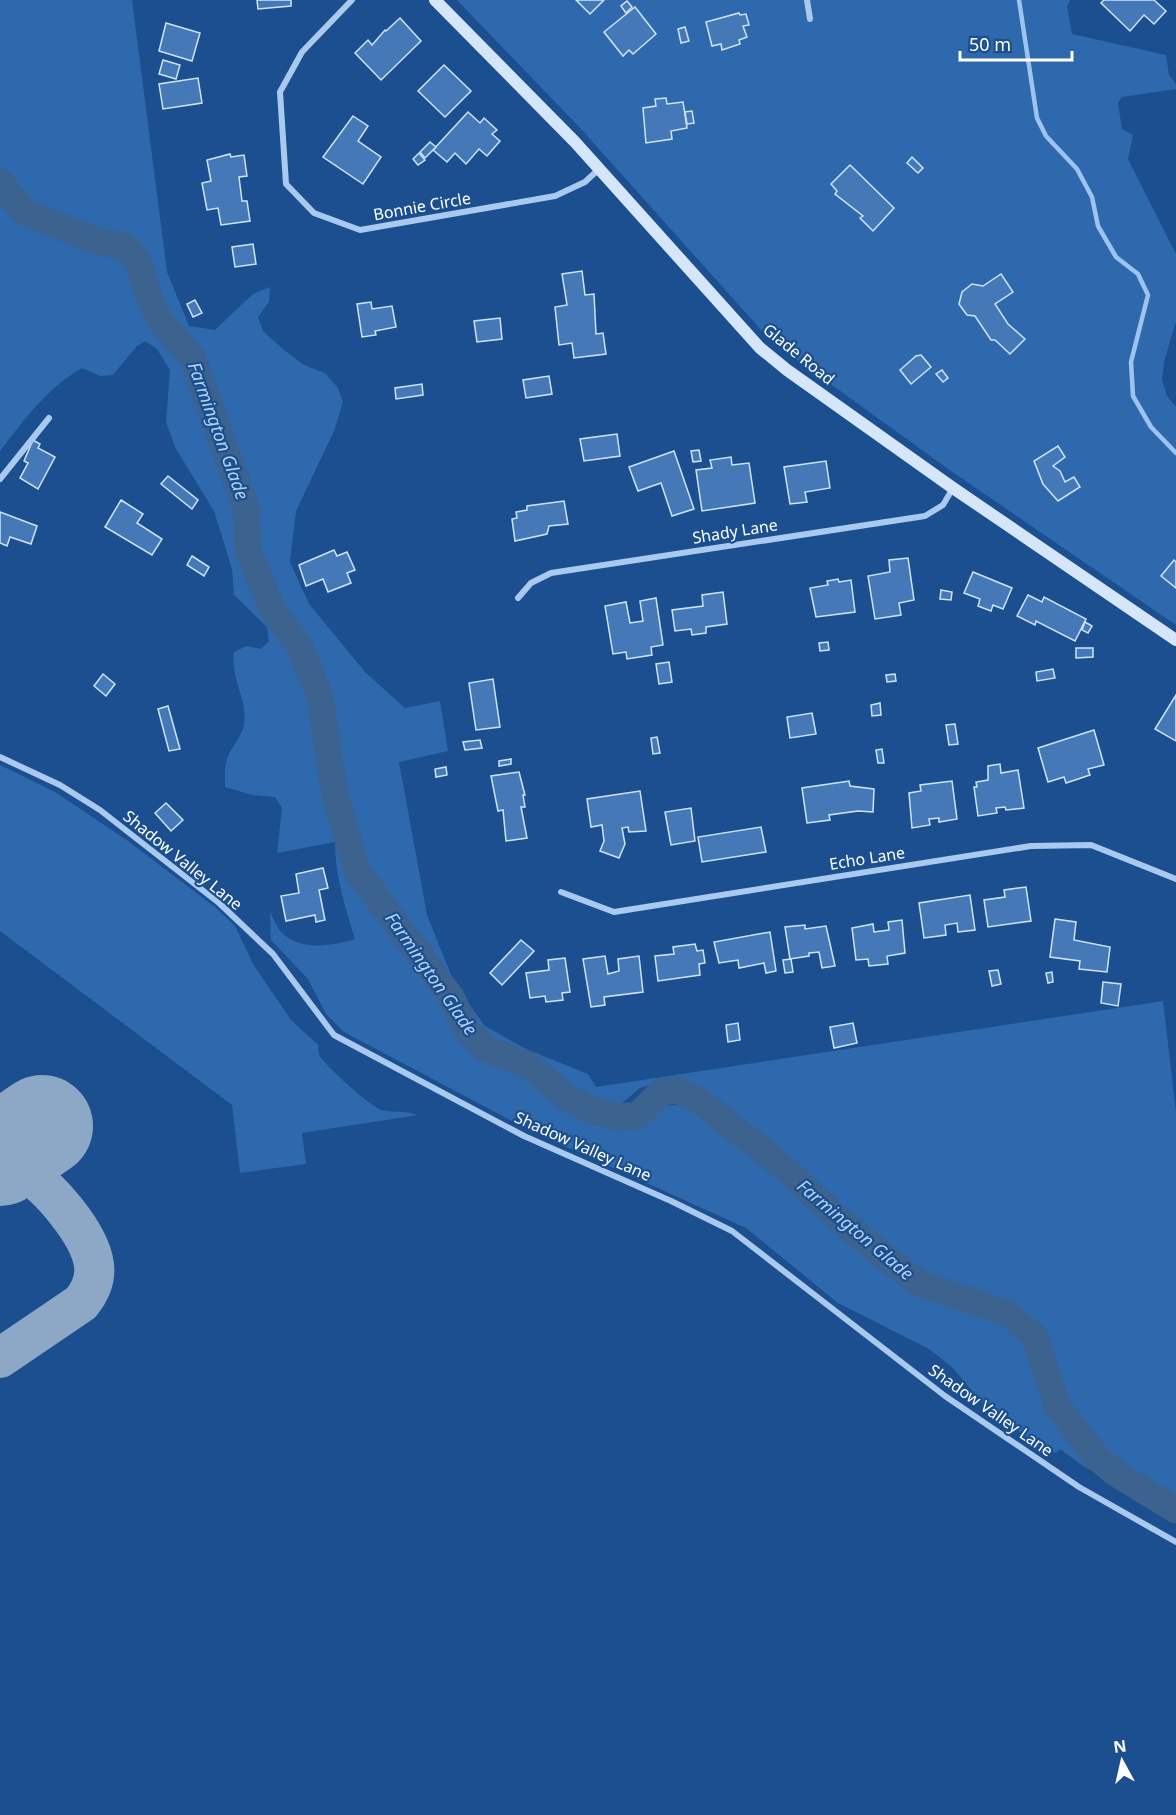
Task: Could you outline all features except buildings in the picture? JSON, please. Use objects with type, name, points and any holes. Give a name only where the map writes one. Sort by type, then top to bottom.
[{"type":"street","name":"Bonnie Circle","points":[[352,0],[302,52],[280,92],[281,142],[286,184],[314,213],[360,230],[555,196],[585,182],[599,169]]},
{"type":"street","name":"Glade Road","points":[[435,0],[599,169],[760,348],[787,370],[953,488],[1176,640]]},
{"type":"street","points":[[807,0],[810,19]]},
{"type":"street","points":[[0,479],[49,418]]},
{"type":"street","name":"Shady Lane","points":[[518,598],[531,583],[551,573],[925,516],[943,505],[953,488]]},
{"type":"street","name":"Shadow Valley Lane","points":[[0,757],[80,797],[219,903],[273,954],[334,1035],[524,1136],[671,1201],[732,1231],[945,1396],[1079,1487],[1176,1542]]},
{"type":"street","name":"Echo Lane","points":[[561,892],[614,912],[1031,846],[1091,845],[1176,879]]},
{"type":"shaded area","points":[[0,0],[132,0],[167,272],[189,326],[215,330],[253,294],[270,287],[269,302],[258,317],[263,331],[304,365],[325,373],[338,388],[343,402],[334,431],[296,511],[290,562],[309,604],[366,673],[405,708],[440,701],[448,751],[399,762],[427,915],[455,985],[485,1026],[526,1049],[588,1074],[596,1087],[1163,1001],[1176,1112],[1176,1502],[1120,1473],[1089,1442],[1061,1403],[1040,1335],[1030,1325],[1002,1306],[918,1278],[707,1097],[667,1080],[640,1088],[620,1105],[599,1105],[583,1100],[575,1090],[524,1060],[488,1045],[469,1027],[450,992],[361,867],[337,794],[323,695],[302,643],[281,613],[258,566],[253,550],[252,506],[222,434],[200,364],[194,350],[167,319],[155,299],[142,253],[123,240],[100,235],[36,213],[4,182],[0,173]]},
{"type":"shaded area","points":[[457,0],[1070,0],[1067,7],[1072,34],[1166,55],[1169,75],[1176,84],[1176,89],[1122,97],[1118,103],[1122,129],[1133,135],[1128,159],[1176,254],[1176,321],[1164,362],[1162,380],[1167,396],[1176,407],[1176,625],[951,471],[789,354],[763,332],[581,129]]},
{"type":"shaded area","points":[[0,193],[21,215],[130,258],[137,268],[147,300],[162,328],[189,360],[212,434],[239,502],[245,556],[273,619],[296,648],[317,697],[333,795],[356,873],[447,996],[463,1029],[482,1049],[524,1065],[565,1102],[606,1122],[632,1125],[655,1115],[663,1106],[684,1104],[787,1176],[908,1284],[1007,1320],[1032,1343],[1050,1403],[1070,1431],[1109,1474],[1176,1512],[1176,1516],[1083,1466],[1060,1449],[1056,1453],[1044,1448],[989,1411],[952,1367],[929,1349],[838,1303],[746,1228],[525,1128],[344,1032],[326,1014],[308,979],[271,940],[270,912],[282,933],[298,943],[327,945],[355,939],[339,879],[335,842],[277,853],[282,808],[275,797],[252,795],[225,787],[227,758],[240,735],[245,716],[234,671],[234,652],[246,646],[261,649],[269,641],[267,627],[234,595],[232,569],[214,511],[176,449],[166,422],[170,370],[157,349],[145,341],[137,346],[113,375],[100,376],[82,368],[47,394],[0,451]]},
{"type":"shaded area","points":[[0,765],[55,792],[128,841],[215,907],[235,926],[253,964],[291,1020],[318,1045],[322,1059],[337,1075],[381,1110],[418,1115],[302,1133],[306,1164],[240,1173],[232,1105],[0,931]]},
{"type":"waterway","points":[[1019,0],[1037,118],[1046,136],[1077,169],[1092,197],[1098,226],[1116,257],[1138,274],[1148,295],[1131,362],[1133,396],[1151,427],[1176,453]]},
{"type":"waterway","name":"Farmington Glade","points":[[0,182],[24,212],[99,242],[125,246],[139,263],[148,295],[161,322],[193,359],[246,508],[248,550],[273,611],[300,647],[320,697],[335,795],[357,871],[451,997],[466,1029],[484,1048],[528,1065],[565,1096],[593,1111],[621,1117],[638,1115],[661,1092],[678,1090],[701,1102],[782,1166],[837,1218],[918,1283],[1007,1313],[1035,1337],[1056,1404],[1096,1457],[1117,1474],[1176,1510]]},
{"type":"taxiway","points":[[0,1167],[23,1171],[56,1199],[85,1239],[94,1265],[92,1286],[81,1303],[0,1358]]},
{"type":"runway","points":[[0,1155],[42,1126]]}]
